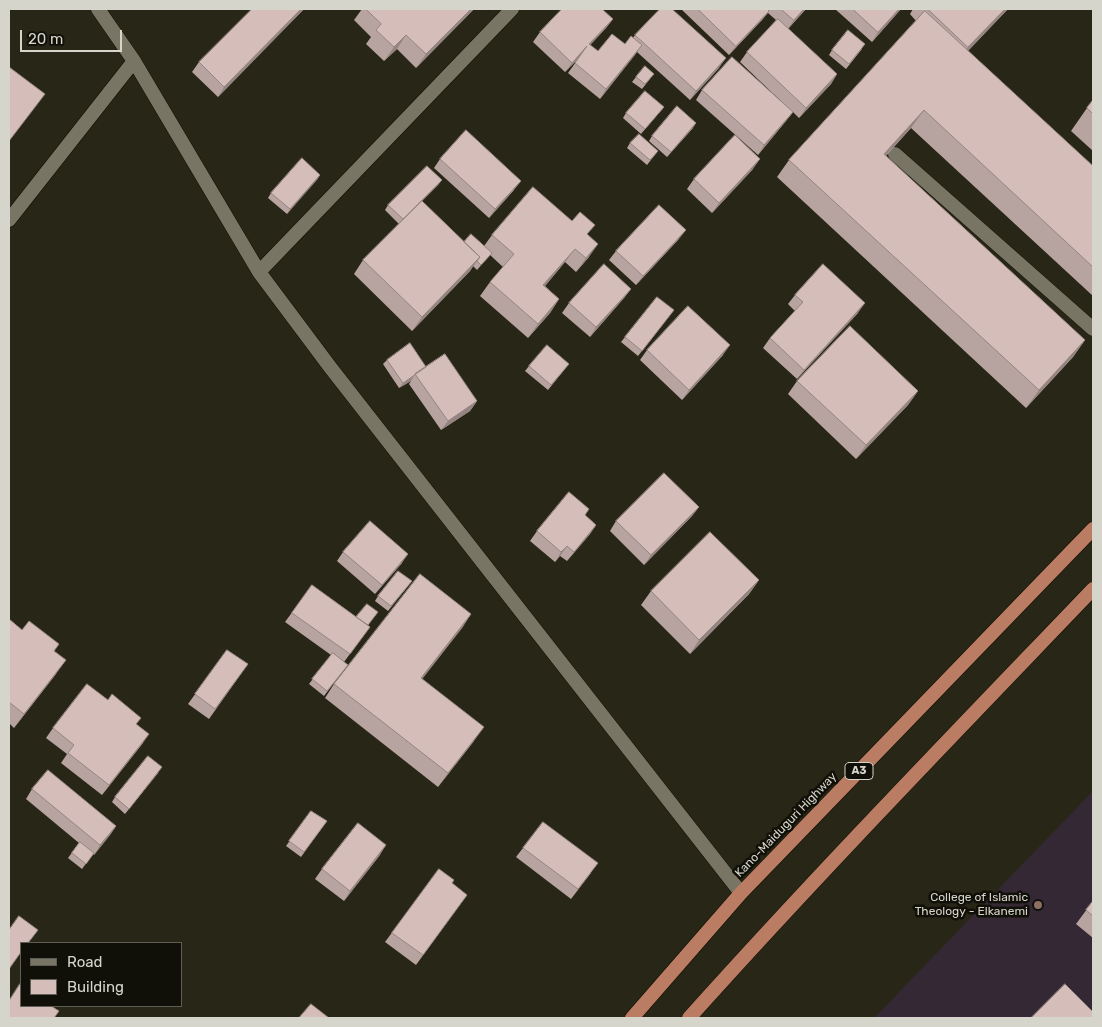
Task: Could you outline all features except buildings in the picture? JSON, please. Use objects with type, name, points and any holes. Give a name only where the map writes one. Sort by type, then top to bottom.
[{"type":"highway","name":"Kano-Maiduguri Highway","points":[[632,1018],[741,893],[1093,529]]},
{"type":"highway","points":[[689,1018],[752,947],[894,796],[1093,589]]},
{"type":"street","points":[[98,9],[134,61],[259,272],[330,367],[741,893]]},
{"type":"street","points":[[259,272],[512,9]]},
{"type":"street","points":[[9,220],[134,61]]},
{"type":"street","points":[[895,154],[1093,329]]},
{"type":"shaded area","name":"College of Islamic Theology - Elkanemi","points":[[1093,791],[1093,1018],[874,1018]]},
{"type":"place","name":"College of Islamic Theology - Elkanemi","points":[[1038,905]]}]
